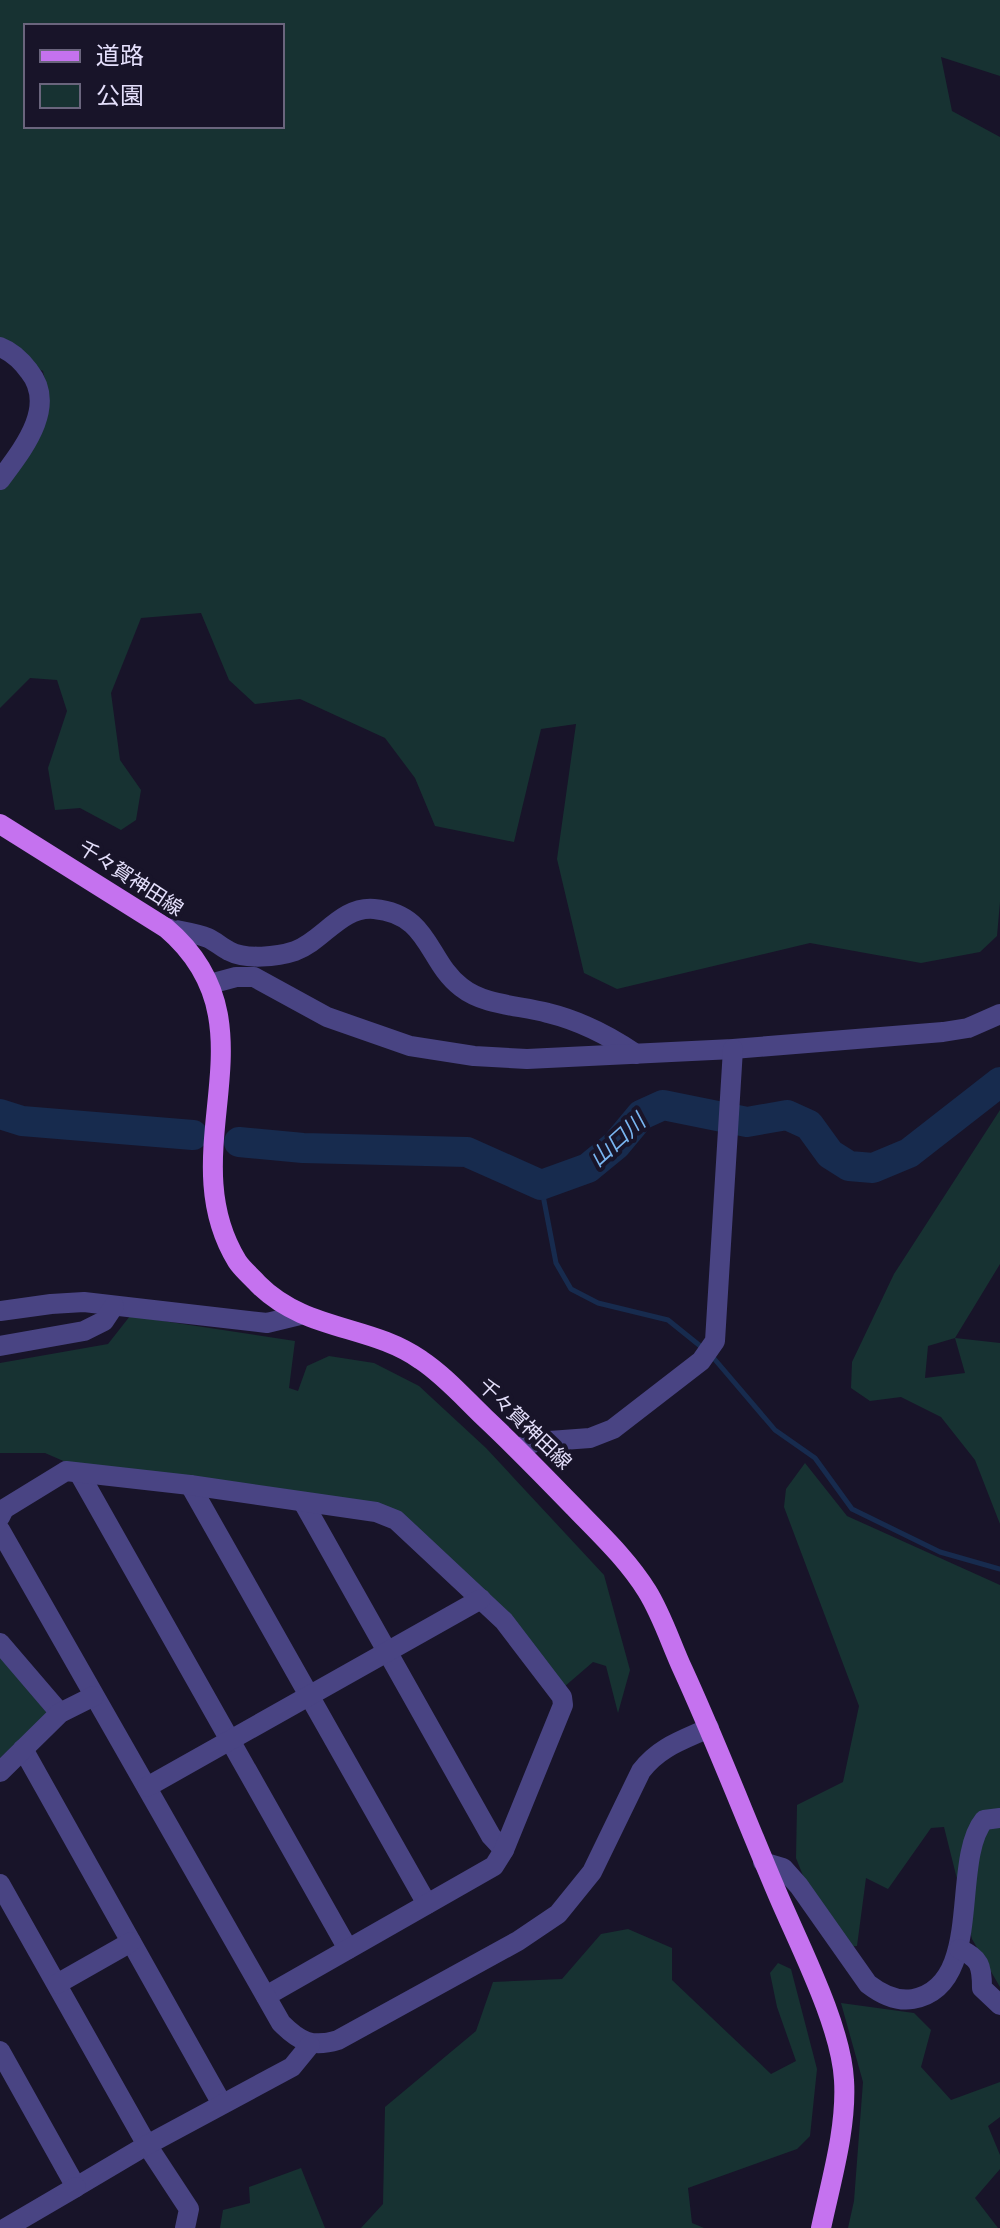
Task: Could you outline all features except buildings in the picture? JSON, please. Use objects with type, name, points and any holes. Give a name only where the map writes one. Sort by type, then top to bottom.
[{"type":"main road","name":"千々賀神田線","points":[[0,824],[166,928],[198,961],[210,984],[221,1018],[222,1057],[212,1160],[213,1198],[223,1233],[239,1264],[267,1292],[300,1315],[396,1346],[420,1359],[517,1448],[625,1559],[649,1594],[709,1728],[741,1813],[834,2028],[844,2080],[839,2149],[821,2228]]},
{"type":"street","points":[[0,347],[18,358],[35,378],[41,401],[36,423],[24,447],[0,480]]},
{"type":"street","points":[[166,928],[207,937],[232,953],[268,955],[298,950],[350,913],[371,908],[389,912],[410,922],[426,937],[447,973],[461,988],[485,1000],[582,1023],[605,1033],[636,1054]]},
{"type":"street","points":[[210,984],[236,977],[254,977],[327,1017],[410,1046],[474,1056],[527,1059],[733,1049],[943,1032],[968,1028],[1000,1014]]},
{"type":"street","points":[[517,1448],[536,1442],[590,1438],[613,1429],[701,1361],[715,1341],[733,1049]]},
{"type":"street","points":[[0,1311],[84,1302],[267,1323],[300,1315]]},
{"type":"street","points":[[0,1346],[84,1331],[104,1321],[114,1306]]},
{"type":"street","points":[[0,1517],[4,1509],[66,1471],[376,1512],[396,1520],[504,1621],[562,1697],[563,1705],[504,1850],[494,1866],[266,1996]]},
{"type":"street","points":[[79,1473],[348,1949]]},
{"type":"street","points":[[190,1485],[427,1904]]},
{"type":"street","points":[[303,1502],[491,1836],[504,1850]]},
{"type":"street","points":[[0,1530],[281,2023],[296,2038],[310,2045],[338,2040],[518,1941],[558,1914],[592,1872],[641,1771],[651,1758],[661,1749],[709,1728]]},
{"type":"street","points":[[147,1787],[481,1599]]},
{"type":"street","points":[[0,1643],[60,1713]]},
{"type":"street","points":[[0,1772],[60,1713],[94,1696]]},
{"type":"street","points":[[23,1749],[222,2104]]},
{"type":"street","points":[[763,1862],[783,1868],[791,1877],[868,1984],[883,1995],[907,2001],[923,1998],[937,1988],[959,1949],[970,1853],[976,1830],[984,1820],[1000,1818]]},
{"type":"street","points":[[0,1884],[147,2145],[189,2209],[185,2228]]},
{"type":"street","points":[[57,1984],[131,1942]]},
{"type":"street","points":[[959,1949],[975,1956],[982,1968],[982,1988],[1000,2005]]},
{"type":"street","points":[[6,2228],[147,2145],[292,2067],[310,2045]]},
{"type":"street","points":[[0,2051],[76,2187]]},
{"type":"green space","points":[[0,0],[1000,0],[1000,76],[941,57],[952,111],[1000,137],[1000,902],[997,936],[980,952],[921,963],[810,943],[617,989],[584,973],[557,859],[576,724],[541,729],[514,842],[435,826],[415,778],[385,738],[300,699],[255,704],[229,680],[201,613],[141,618],[111,693],[120,760],[141,790],[136,820],[121,830],[80,808],[55,810],[48,768],[67,711],[57,680],[30,678],[0,708],[0,488],[49,400],[43,371],[0,351]]},
{"type":"green space","points":[[1000,1110],[1000,1264],[955,1338],[1000,1343],[1000,1524],[975,1460],[941,1417],[901,1397],[870,1401],[851,1388],[852,1362],[894,1274]],"holes":[[[955,1338],[965,1373],[925,1378],[928,1346]]]},
{"type":"green space","points":[[130,1316],[295,1341],[289,1388],[298,1391],[307,1366],[329,1356],[374,1363],[419,1386],[486,1448],[604,1575],[630,1670],[618,1713],[606,1666],[593,1662],[564,1687],[393,1511],[68,1463],[45,1453],[0,1453],[0,1363],[108,1344]]},
{"type":"green space","points":[[805,1463],[847,1516],[1000,1585],[1000,1987],[972,1939],[944,1827],[931,1828],[888,1889],[866,1878],[857,1946],[832,1948],[796,1858],[797,1805],[843,1782],[859,1706],[784,1507],[786,1489]]},
{"type":"green space","points":[[0,1654],[47,1713],[0,1758]]},
{"type":"green space","points":[[628,1929],[672,1948],[672,1980],[771,2074],[796,2061],[777,2007],[770,1973],[778,1963],[791,1969],[817,2069],[810,2136],[797,2149],[688,2188],[692,2223],[704,2228],[361,2228],[383,2204],[385,2107],[476,2031],[493,1982],[562,1979],[601,1934]]},
{"type":"green space","points":[[841,2003],[914,2013],[931,2030],[921,2067],[951,2100],[1000,2082],[1000,2117],[988,2126],[1000,2155],[1000,2169],[975,2198],[998,2228],[848,2228],[854,2201],[863,2082]]},
{"type":"green space","points":[[301,2168],[325,2228],[220,2228],[223,2210],[250,2203],[249,2187]]},
{"type":"waterway","name":"山口川","points":[[239,1142],[303,1148],[467,1152],[541,1185],[588,1168],[616,1145],[641,1115],[663,1105],[747,1122],[787,1115],[809,1125],[830,1154],[849,1166],[873,1168],[909,1153],[1000,1082]]},
{"type":"waterway","name":"山口川","points":[[0,1114],[22,1121],[193,1135]]},
{"type":"waterway","points":[[541,1185],[556,1263],[571,1289],[598,1303],[668,1320],[704,1349]]},
{"type":"waterway","points":[[711,1355],[775,1430],[815,1458],[852,1509],[940,1552],[1000,1569]]}]
